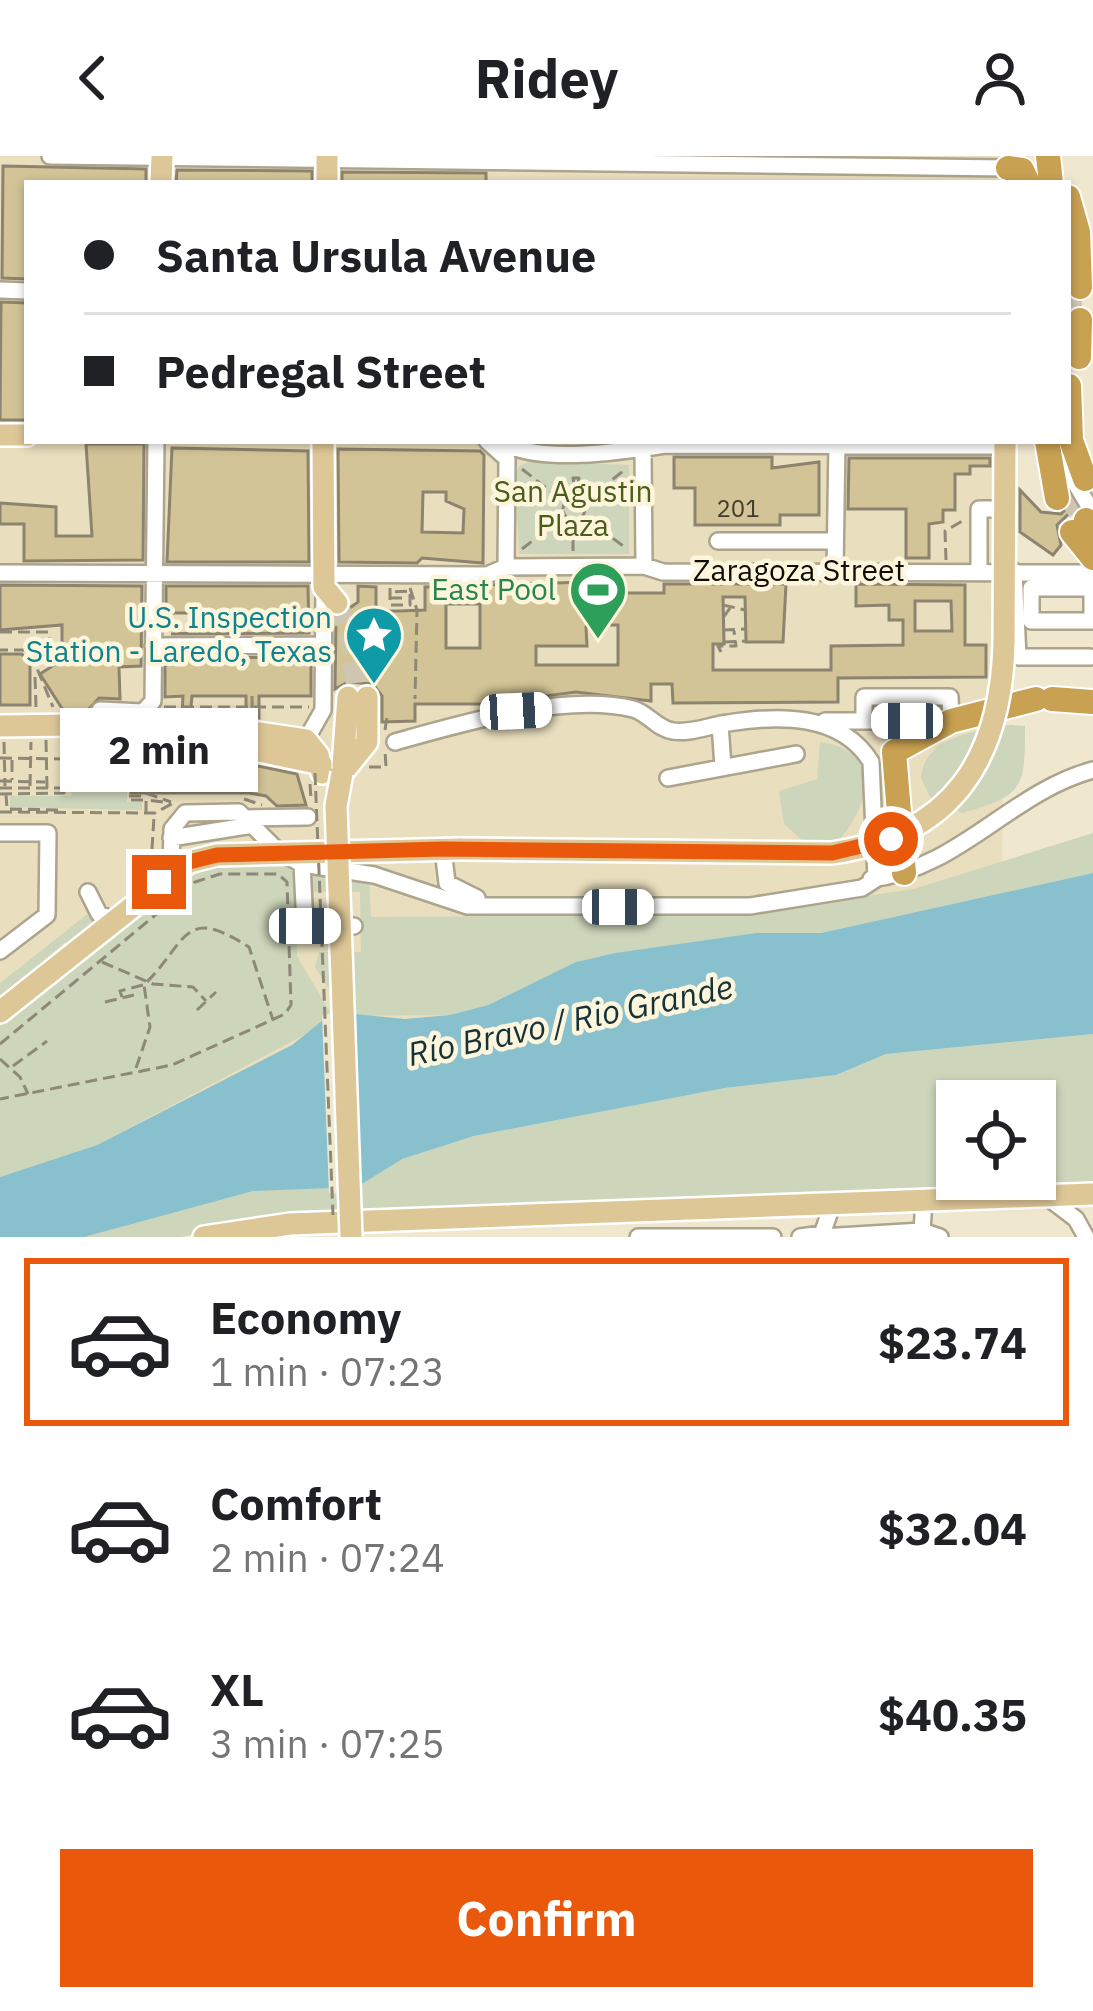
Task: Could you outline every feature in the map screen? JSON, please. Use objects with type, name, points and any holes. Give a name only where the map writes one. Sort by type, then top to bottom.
[{"type":"highway","points":[[1071,208],[1078,232],[1075,287]]},
{"type":"highway","points":[[1071,243],[1075,287]]},
{"type":"highway","points":[[1074,357],[1075,320]]},
{"type":"highway","points":[[1070,487],[1079,423],[1074,386]]},
{"type":"highway","points":[[1053,444],[1070,487]]},
{"type":"highway","points":[[1086,528],[1090,568]]},
{"type":"highway","points":[[904,873],[894,752],[951,721],[1044,699],[1093,702]]},
{"type":"main road","points":[[323,444],[328,588]]},
{"type":"main road","points":[[0,1012],[114,920],[169,854],[452,849],[832,853],[891,839],[922,823],[968,780],[997,717],[1017,579],[1004,509],[1005,444]]},
{"type":"main road","points":[[320,772],[357,743],[353,697]]},
{"type":"main road","points":[[2,733],[108,729],[153,713],[186,735],[253,747],[320,772]]},
{"type":"main road","points":[[108,729],[177,748],[253,747],[306,740],[336,806],[351,1237]]},
{"type":"main road","points":[[320,772],[341,1237]]},
{"type":"main road","points":[[1056,1196],[1093,1194]]},
{"type":"main road","points":[[204,1237],[290,1223],[965,1200]]},
{"type":"street","points":[[50,156],[327,167],[500,160],[928,177],[1014,173]]},
{"type":"street","points":[[153,713],[156,444]]},
{"type":"street","points":[[491,444],[514,464]]},
{"type":"street","points":[[509,444],[529,451],[1005,444]]},
{"type":"street","points":[[835,571],[837,444]]},
{"type":"street","points":[[1054,444],[1066,466],[1086,528]]},
{"type":"street","points":[[644,566],[651,447]]},
{"type":"street","points":[[506,567],[514,464],[529,451]]},
{"type":"street","points":[[979,570],[979,509],[1004,509]]},
{"type":"street","points":[[718,541],[835,541]]},
{"type":"street","name":"Zaragoza Street","points":[[328,588],[399,594],[506,567],[644,566],[663,572],[979,570],[1017,579],[1090,568]]},
{"type":"street","points":[[0,573],[154,574],[328,588],[322,645],[323,710],[306,740]]},
{"type":"street","points":[[153,646],[322,645]]},
{"type":"street","points":[[1004,654],[1090,657]]},
{"type":"street","points":[[395,742],[488,716],[542,709],[633,709],[670,731],[720,724],[951,721],[950,697],[864,697],[864,721]]},
{"type":"street","points":[[816,722],[860,748],[871,762],[876,879]]},
{"type":"street","points":[[720,724],[723,767]]},
{"type":"street","points":[[668,778],[796,754]]},
{"type":"street","points":[[452,849],[448,883],[475,898],[734,898],[904,873],[963,845],[1059,780],[1093,770]]},
{"type":"street","points":[[169,854],[250,821],[305,812],[298,854],[305,926],[355,926]]},
{"type":"street","points":[[250,821],[298,854],[447,902],[486,907],[750,906],[862,888],[876,879]]},
{"type":"street","points":[[0,833],[48,833],[47,915],[0,951]]},
{"type":"street","points":[[94,892],[114,920]]},
{"type":"street","points":[[1051,1200],[1076,1219],[1086,1236]]},
{"type":"street","points":[[922,1234],[924,1202]]},
{"type":"street","points":[[822,1235],[832,1206]]},
{"type":"street","points":[[1086,1236],[1093,1218]]},
{"type":"street","points":[[638,1237],[773,1237]]},
{"type":"street","points":[[800,1237],[940,1237]]},
{"type":"path","points":[[514,464],[565,503]]},
{"type":"path","points":[[575,498],[576,466]]},
{"type":"path","points":[[582,502],[626,470]]},
{"type":"path","points":[[565,503],[575,498]]},
{"type":"path","points":[[575,498],[582,502]]},
{"type":"path","points":[[582,502],[582,516]]},
{"type":"path","points":[[565,503],[565,515]]},
{"type":"path","points":[[565,515],[573,520]]},
{"type":"path","points":[[522,550],[565,515]]},
{"type":"path","points":[[573,520],[582,516]]},
{"type":"path","points":[[582,516],[626,548]]},
{"type":"path","points":[[934,561],[946,561],[945,531],[970,516]]},
{"type":"path","points":[[573,520],[573,551]]},
{"type":"path","points":[[399,594],[416,594],[415,699]]},
{"type":"path","points":[[723,618],[730,614],[726,606],[745,610]]},
{"type":"path","points":[[723,630],[746,629]]},
{"type":"path","points":[[734,631],[735,643]]},
{"type":"path","points":[[0,632],[49,632],[49,650],[0,650]]},
{"type":"path","points":[[720,650],[746,641]]},
{"type":"path","points":[[724,642],[735,643]]},
{"type":"path","points":[[37,650],[38,670],[52,704]]},
{"type":"path","points":[[35,677],[36,707]]},
{"type":"path","points":[[252,696],[253,747]]},
{"type":"path","points":[[153,713],[310,706],[310,701]]},
{"type":"path","points":[[98,749],[108,729]]},
{"type":"path","points":[[108,729],[116,749]]},
{"type":"path","points":[[46,732],[47,785]]},
{"type":"path","points":[[2,733],[7,809],[64,812]]},
{"type":"path","points":[[30,788],[31,740]]},
{"type":"path","points":[[4,793],[64,794],[64,740]]},
{"type":"path","points":[[80,740],[81,788]]},
{"type":"path","points":[[80,757],[98,749],[116,749],[147,762]]},
{"type":"path","points":[[2,758],[98,761],[131,757]]},
{"type":"path","points":[[4,793],[12,781],[12,758]]},
{"type":"path","points":[[2,781],[123,788],[122,760]]},
{"type":"path","points":[[98,761],[99,788]]},
{"type":"path","points":[[305,812],[310,784],[320,772]]},
{"type":"path","points":[[320,772],[333,1214]]},
{"type":"path","points":[[21,781],[21,788]]},
{"type":"path","points":[[4,793],[47,785]]},
{"type":"path","points":[[0,812],[143,813],[146,797]]},
{"type":"path","points":[[140,878],[152,868],[155,813]]},
{"type":"path","points":[[152,850],[169,854]]},
{"type":"path","points":[[0,1044],[195,882],[220,874],[278,874],[288,889],[291,1005],[273,1020],[172,1065],[0,1099]]},
{"type":"path","points":[[122,998],[120,991],[146,983],[186,932],[212,926],[251,950],[273,1020]]},
{"type":"path","points":[[101,960],[110,969],[146,983],[193,987],[206,1001]]},
{"type":"path","points":[[136,1070],[150,1027],[146,983]]},
{"type":"path","points":[[197,1010],[216,992]]},
{"type":"path","points":[[105,1002],[134,994]]},
{"type":"path","points":[[11,1067],[47,1041]]},
{"type":"path","points":[[0,1059],[28,1094]]},
{"type":"shaded area","points":[[0,156],[1009,156],[1008,180],[24,180],[24,444],[1005,444],[1002,891],[821,933],[615,953],[0,1177]]},
{"type":"green space","name":"San Agustin Plaza","points":[[530,461],[629,465],[629,554],[519,554],[515,475],[519,466]]},
{"type":"green space","points":[[1010,725],[1025,726],[1025,747],[1021,776],[1009,794],[962,813],[930,797],[921,778],[924,764],[942,744]]},
{"type":"green space","points":[[820,742],[854,756],[865,781],[858,811],[839,840],[807,845],[784,824],[779,791],[817,779]]},
{"type":"green space","points":[[72,791],[127,791],[127,802],[142,802],[142,810],[10,807],[10,796],[71,796]]},
{"type":"green space","points":[[1093,833],[1093,873],[821,933],[756,933],[615,953],[576,962],[488,1005],[450,1015],[346,1016],[315,967],[319,952],[361,952],[360,892],[307,892],[307,874],[369,879],[371,917],[742,914],[914,889]]},
{"type":"green space","points":[[281,861],[296,869],[297,956],[334,1019],[97,1145],[0,1177],[0,1025],[199,866]]},
{"type":"green space","points":[[89,913],[97,922],[70,946],[65,942],[51,955],[55,960],[0,1002],[0,983]]},
{"type":"green space","points":[[1093,1034],[1093,1186],[1056,1187],[1056,1080],[936,1080],[936,1191],[357,1209],[357,1187],[401,1159],[474,1136],[725,1088],[836,1075],[886,1054]]},
{"type":"green space","points":[[276,1187],[348,1188],[350,1220],[278,1218],[181,1237],[84,1237],[226,1196]]},
{"type":"water","name":"Río Bravo / Rio Grande","points":[[1093,873],[1093,1034],[886,1054],[836,1075],[725,1088],[474,1136],[402,1159],[357,1187],[253,1191],[84,1237],[0,1237],[0,1177],[97,1145],[292,1045],[322,1021],[354,1014],[405,1019],[450,1015],[488,1005],[576,962],[615,953],[756,933],[821,933]]},
{"type":"pier","points":[[351,1009],[348,1194],[329,1193],[322,1015]]},
{"type":"building","points":[[3,166],[146,169],[146,180],[24,180],[24,279],[2,278]]},
{"type":"building","points":[[177,170],[312,171],[312,180],[176,180]]},
{"type":"building","points":[[342,172],[486,173],[486,180],[342,180]]},
{"type":"building","points":[[1,302],[24,303],[24,420],[0,420]]},
{"type":"building","points":[[86,444],[144,444],[143,560],[24,561],[24,524],[0,524],[0,503],[56,507],[56,536],[92,536]]},
{"type":"building","points":[[172,448],[308,451],[309,562],[167,562]]},
{"type":"building","points":[[338,449],[480,451],[484,455],[483,563],[422,558],[417,563],[339,562]],"holes":[[[423,492],[446,492],[446,501],[464,509],[463,533],[422,532]]]},
{"type":"building","points":[[674,457],[772,457],[772,468],[819,462],[819,515],[780,515],[780,525],[695,525],[695,488],[674,488]]},
{"type":"building","points":[[849,458],[990,458],[990,466],[970,466],[970,474],[955,474],[955,510],[943,510],[943,522],[929,524],[929,558],[906,558],[906,509],[848,509]]},
{"type":"building","points":[[1020,490],[1041,512],[1061,514],[1073,502],[1076,507],[1057,525],[1061,545],[1053,555],[1020,532]]},
{"type":"building","points":[[617,581],[617,593],[664,593],[664,584],[786,584],[783,642],[746,642],[745,597],[723,597],[724,644],[713,644],[713,670],[831,670],[831,646],[903,645],[903,620],[889,620],[889,605],[856,606],[856,584],[965,585],[965,645],[986,645],[986,677],[838,678],[838,702],[673,703],[672,684],[651,684],[651,701],[576,692],[486,704],[415,704],[415,721],[382,722],[382,696],[373,684],[348,682],[335,689],[336,618],[358,602],[358,586],[376,587],[376,611],[425,610],[425,587]],"holes":[[[915,601],[951,601],[952,631],[915,631]],[[446,604],[480,604],[480,648],[446,648]],[[618,625],[618,665],[536,665],[536,646],[587,646],[586,627]]]},
{"type":"building","points":[[0,585],[142,586],[141,666],[119,667],[120,699],[99,698],[88,710],[63,710],[40,674],[62,660],[62,625],[0,630]]},
{"type":"building","points":[[166,586],[308,586],[309,633],[171,634],[195,633],[195,613],[166,613]]},
{"type":"building","points":[[0,654],[22,654],[30,665],[30,705],[0,705]]},
{"type":"building","points":[[311,657],[311,696],[259,696],[259,718],[246,718],[246,696],[192,696],[190,716],[182,715],[183,696],[165,697],[165,665],[171,665],[171,658]]},
{"type":"building","points":[[253,765],[297,774],[306,805],[277,806],[266,796],[249,793],[131,793],[131,768]]},
{"type":"tunnel","points":[[1066,490],[1086,520]]},
{"type":"tunnel","points":[[337,603],[350,634],[358,697]]},
{"type":"place","name":"East Pool","points":[[598,641]]},
{"type":"place","name":"U.S. Inspection Station - Laredo, Texas","points":[[374,686]]},
{"type":"route","points":[[159,882],[189,862],[217,855],[443,849],[832,853],[891,839]]}]
